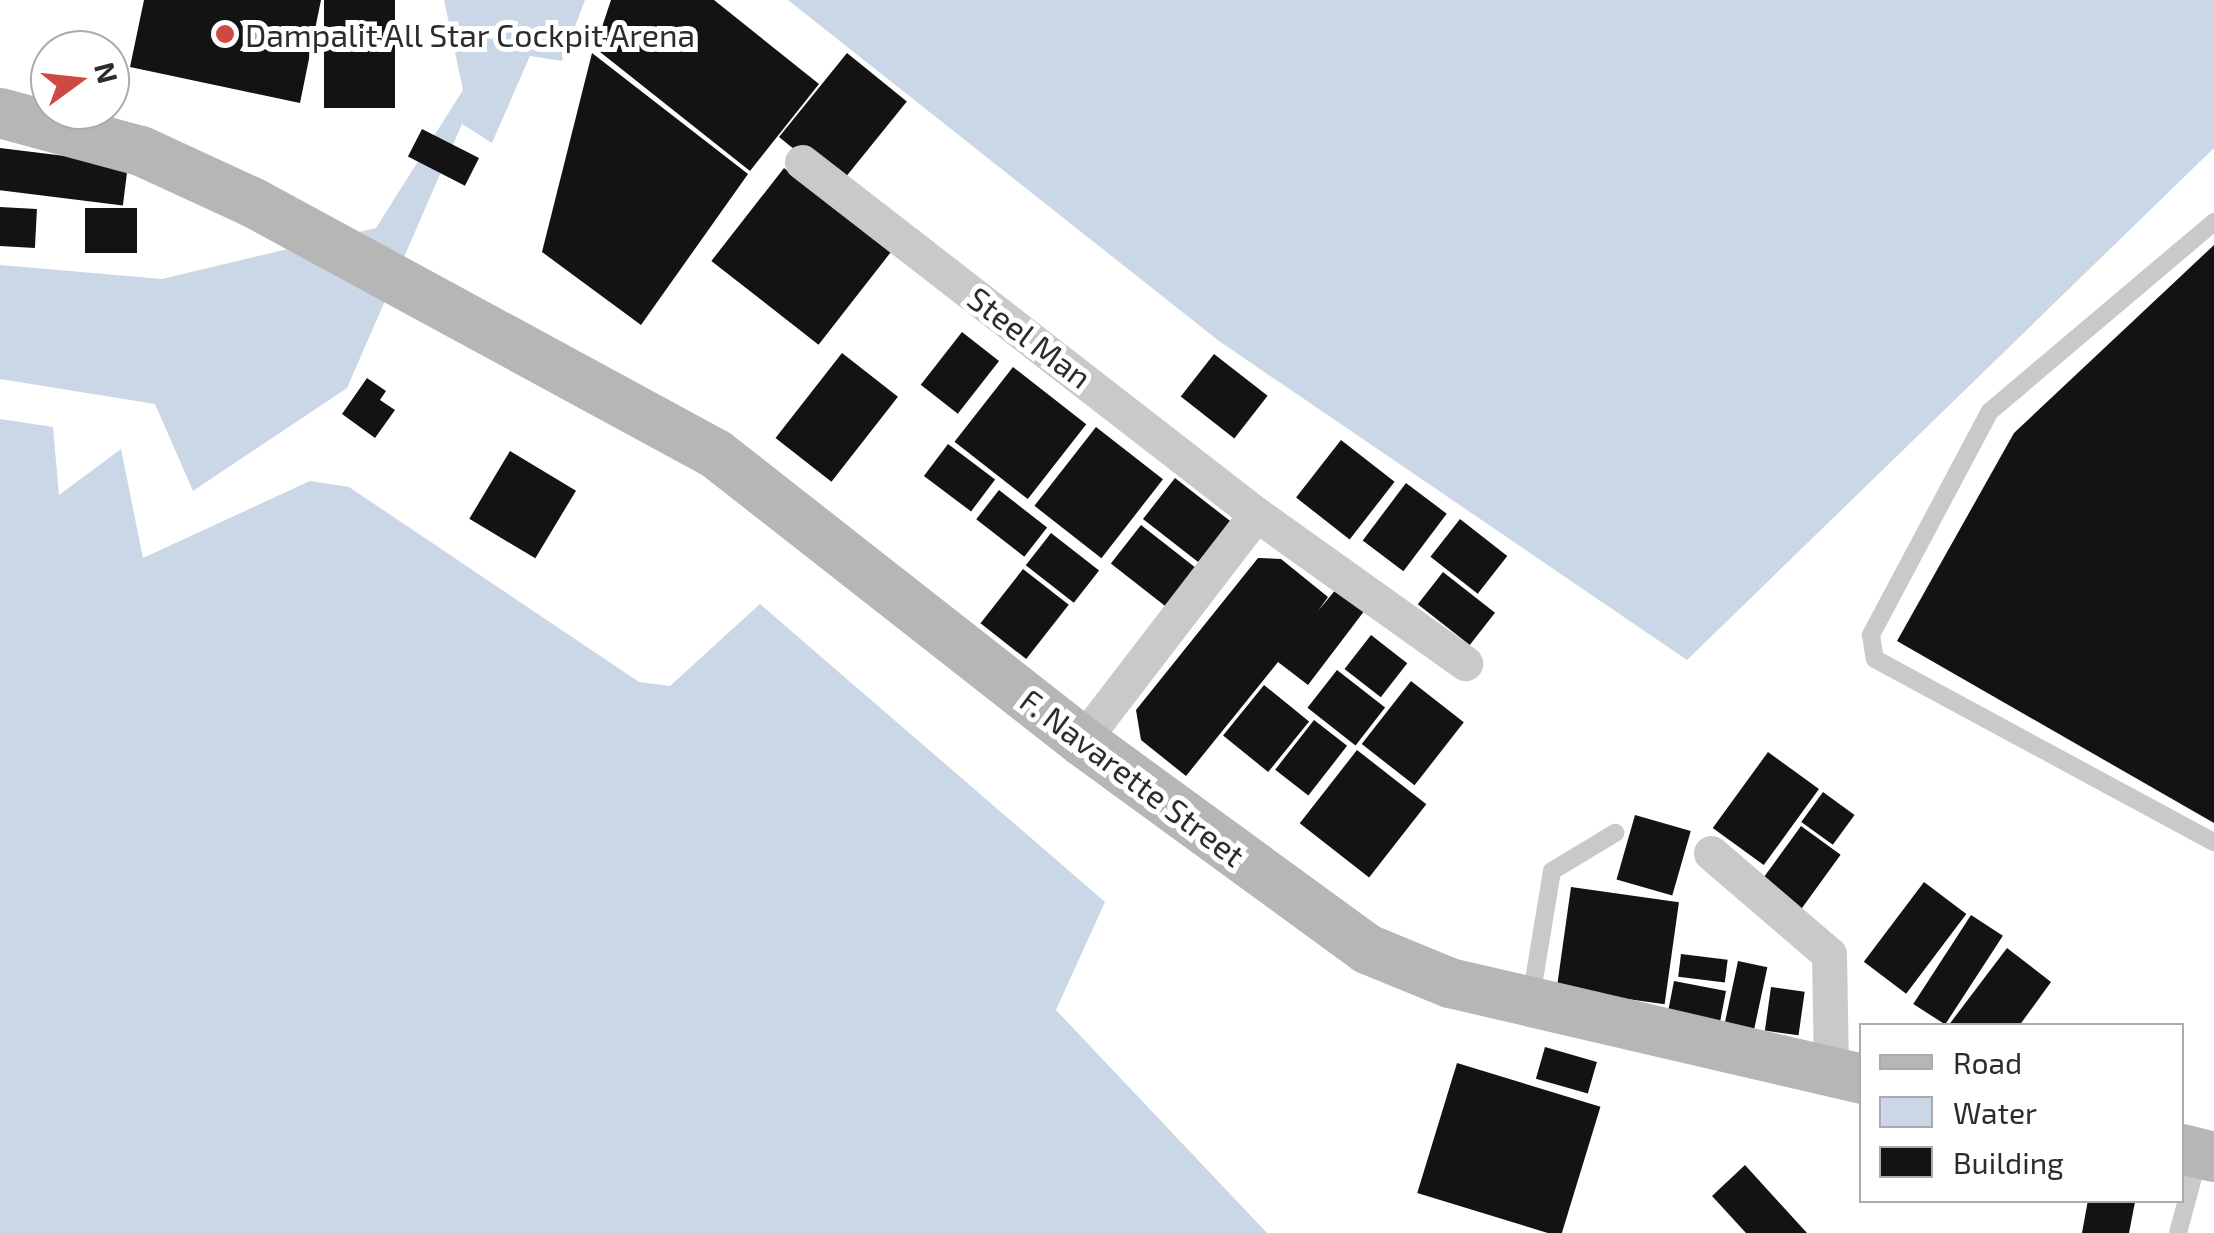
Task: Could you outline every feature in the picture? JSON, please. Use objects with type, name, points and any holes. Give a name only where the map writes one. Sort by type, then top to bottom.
[{"type":"main road","name":"F. Navarette Street","points":[[0,113],[140,152],[259,206],[476,319],[716,454],[1082,741],[1367,949],[1450,983],[1846,1076]]},
{"type":"street","name":"Steel Man","points":[[802,162],[1256,514],[1465,662]]},
{"type":"street","points":[[1082,741],[1256,514]]},
{"type":"street","points":[[1711,853],[1829,954],[1846,1076]]},
{"type":"lane","points":[[2214,222],[1990,410],[1871,635],[1875,659],[2214,842]]},
{"type":"lane","points":[[1530,1004],[1552,871],[1615,833]]},
{"type":"lane","points":[[2178,1233],[2198,1153]]},
{"type":"water","points":[[444,0],[585,0],[562,61],[530,56],[492,143],[462,124],[347,388],[193,491],[155,404],[0,379],[0,265],[162,279],[376,228],[463,90]]},
{"type":"water","points":[[788,0],[2214,0],[2214,148],[1687,660],[1219,341]]},
{"type":"water","points":[[0,419],[53,427],[59,495],[121,449],[143,558],[310,481],[349,487],[639,682],[670,686],[760,604],[1105,902],[1056,1010],[1267,1233],[0,1233]]},
{"type":"building","name":"Dampalit All Star Cockpit Arena","points":[[144,0],[321,0],[300,103],[130,67]]},
{"type":"building","points":[[324,0],[395,0],[395,108],[324,108]]},
{"type":"building","points":[[611,0],[714,0],[819,84],[750,171],[595,48]]},
{"type":"building","points":[[592,53],[748,174],[641,325],[542,252]]},
{"type":"building","points":[[847,53],[907,101],[839,185],[779,137]]},
{"type":"building","points":[[422,129],[479,158],[465,186],[408,157]]},
{"type":"building","points":[[0,148],[128,164],[123,205],[0,190]]},
{"type":"building","points":[[784,168],[891,252],[819,345],[711,261]]},
{"type":"building","points":[[0,207],[37,209],[35,248],[0,246]]},
{"type":"building","points":[[85,208],[137,208],[137,253],[85,253]]},
{"type":"building","points":[[2214,245],[2214,823],[1897,641],[2014,433]]},
{"type":"building","points":[[962,332],[999,361],[958,414],[921,385]]},
{"type":"building","points":[[842,353],[898,397],[831,482],[776,438]]},
{"type":"building","points":[[1214,354],[1268,396],[1234,438],[1181,397]]},
{"type":"building","points":[[1013,367],[1086,424],[1028,499],[955,442]]},
{"type":"building","points":[[367,378],[386,391],[380,400],[395,410],[375,438],[342,414]]},
{"type":"building","points":[[1096,427],[1163,479],[1101,558],[1034,506]]},
{"type":"building","points":[[1341,440],[1395,482],[1350,539],[1296,498]]},
{"type":"building","points":[[948,444],[995,480],[971,511],[924,476]]},
{"type":"building","points":[[510,451],[576,491],[535,558],[469,519]]},
{"type":"building","points":[[1175,478],[1230,521],[1198,562],[1143,519]]},
{"type":"building","points":[[1406,483],[1447,514],[1403,571],[1363,541]]},
{"type":"building","points":[[999,490],[1047,528],[1024,557],[976,519]]},
{"type":"building","points":[[1460,519],[1507,556],[1478,594],[1430,557]]},
{"type":"building","points":[[1141,525],[1199,570],[1168,609],[1111,564]]},
{"type":"building","points":[[1051,533],[1099,571],[1074,603],[1026,565]]},
{"type":"building","points":[[1258,558],[1281,559],[1328,597],[1318,611],[1337,588],[1365,610],[1308,685],[1278,662],[1186,776],[1141,740],[1136,710]]},
{"type":"building","points":[[1023,569],[1069,605],[1026,659],[981,623]]},
{"type":"building","points":[[1443,572],[1495,613],[1470,645],[1418,604]]},
{"type":"building","points":[[1371,635],[1407,663],[1381,697],[1345,669]]},
{"type":"building","points":[[1337,670],[1385,708],[1356,745],[1307,708]]},
{"type":"building","points":[[1411,681],[1464,722],[1415,785],[1362,744]]},
{"type":"building","points":[[1264,685],[1309,722],[1268,772],[1223,736]]},
{"type":"building","points":[[1314,720],[1347,746],[1308,796],[1275,770]]},
{"type":"building","points":[[1357,750],[1426,804],[1369,877],[1300,823]]},
{"type":"building","points":[[1768,752],[1819,789],[1764,865],[1713,828]]},
{"type":"building","points":[[1823,792],[1855,815],[1833,845],[1801,822]]},
{"type":"building","points":[[1635,815],[1691,831],[1672,895],[1617,879]]},
{"type":"building","points":[[1801,826],[1841,855],[1799,912],[1759,883]]},
{"type":"building","points":[[1924,882],[1966,914],[1906,994],[1864,962]]},
{"type":"building","points":[[1571,887],[1679,902],[1665,1004],[1557,989]]},
{"type":"building","points":[[1971,915],[2003,936],[1943,1023],[1913,1004]]},
{"type":"building","points":[[2007,948],[2051,982],[2021,1023],[1950,1023]]},
{"type":"building","points":[[1681,954],[1728,960],[1725,983],[1678,977]]},
{"type":"building","points":[[1738,961],[1767,967],[1754,1029],[1725,1023]]},
{"type":"building","points":[[1674,981],[1726,991],[1720,1022],[1668,1011]]},
{"type":"building","points":[[1771,987],[1805,992],[1799,1035],[1765,1031]]},
{"type":"building","points":[[1545,1047],[1597,1062],[1588,1094],[1536,1079]]},
{"type":"building","points":[[1457,1063],[1600,1107],[1562,1233],[1548,1233],[1417,1193]]},
{"type":"building","points":[[1745,1165],[1807,1233],[1746,1233],[1712,1196]]},
{"type":"building","points":[[2087,1203],[2135,1203],[2129,1233],[2082,1233]]},
{"type":"place","name":"Dampalit All Star Cockpit Arena","points":[[225,34]]}]
